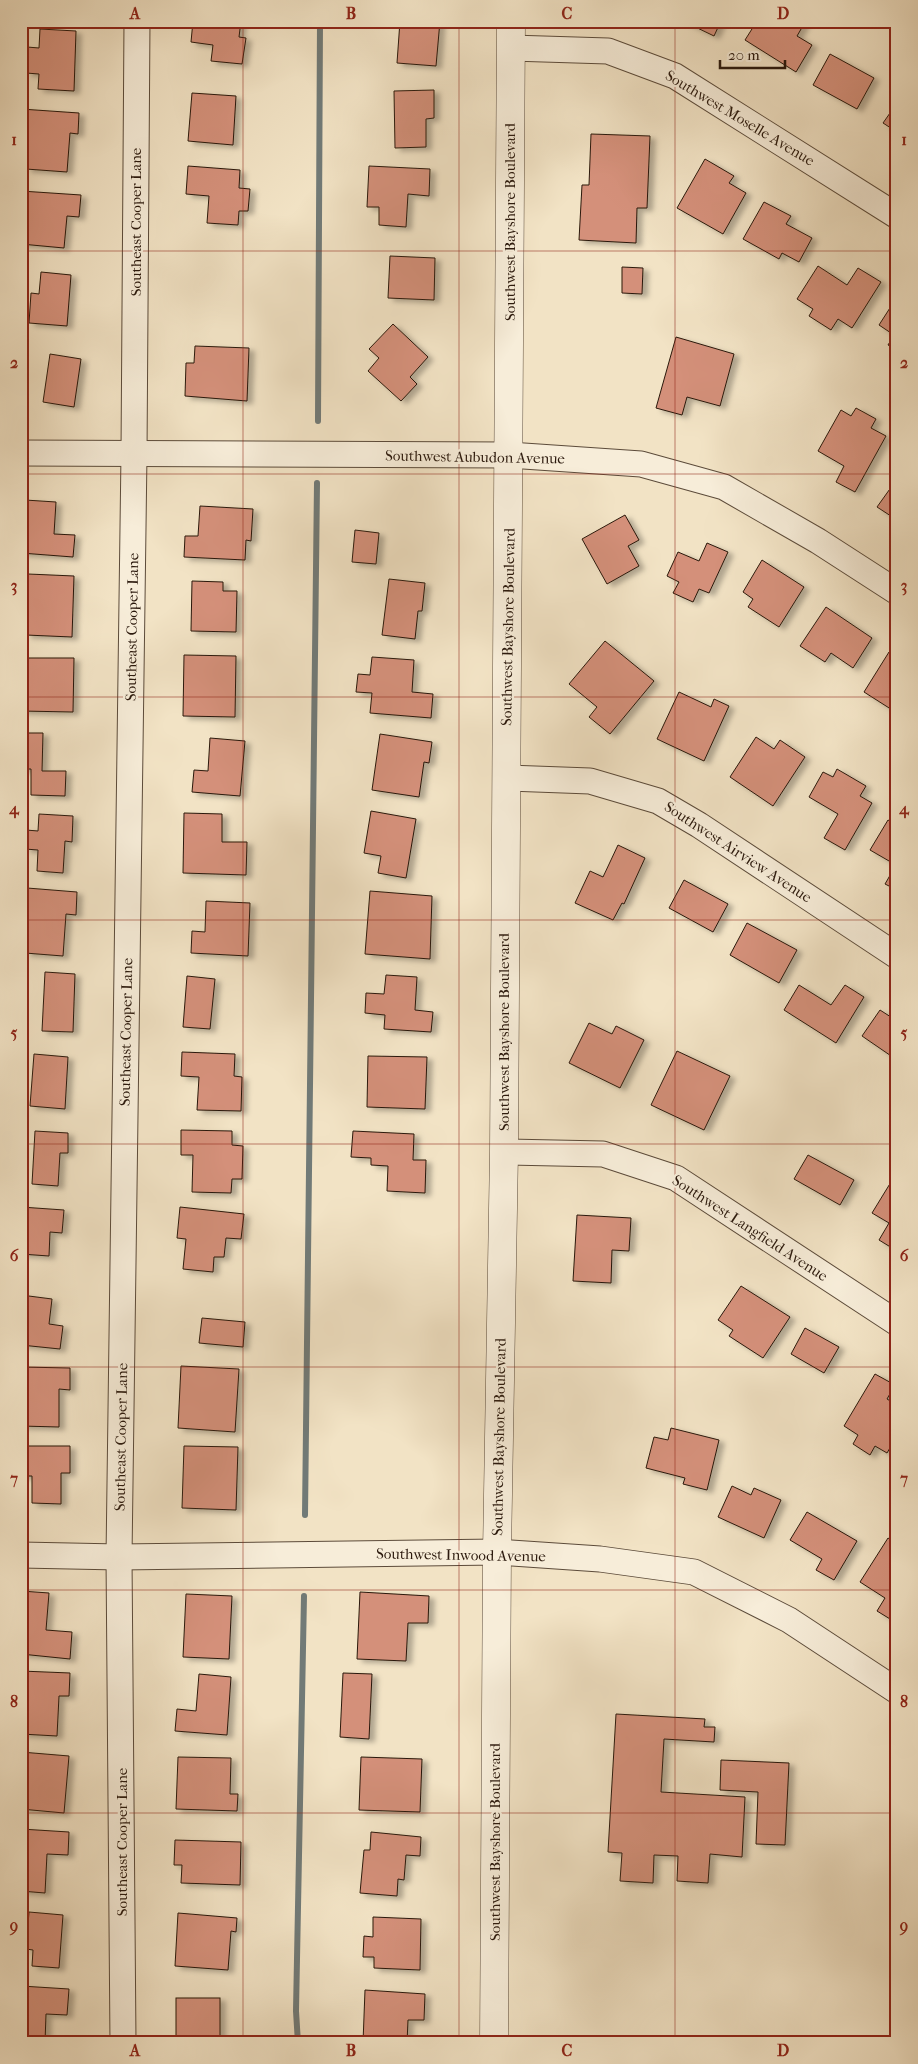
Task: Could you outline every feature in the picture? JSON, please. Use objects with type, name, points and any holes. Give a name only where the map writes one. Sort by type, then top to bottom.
[{"type":"street","name":"Southeast Cooper Lane","points":[[123,2043],[120,1557],[134,454],[137,21]]},
{"type":"street","name":"Southwest Bayshore Boulevard","points":[[494,2043],[497,1552],[504,1152],[512,21]]},
{"type":"street","name":"Southwest Moselle Avenue","points":[[511,48],[608,51],[675,76],[897,216]]},
{"type":"street","name":"Southwest Aubudon Avenue","points":[[21,453],[509,454],[641,464],[724,487],[818,541],[897,592]]},
{"type":"street","name":"Southwest Airview Avenue","points":[[506,778],[590,781],[658,801],[897,956]]},
{"type":"street","name":"Southwest Langfield Avenue","points":[[504,1152],[603,1154],[676,1178],[897,1323]]},
{"type":"street","name":"Southwest Inwood Avenue","points":[[21,1555],[120,1557],[497,1552],[600,1558],[694,1572],[789,1620],[897,1691]]},
{"type":"building","points":[[193,21],[241,21],[239,37],[246,38],[242,64],[211,61],[213,45],[191,42]]},
{"type":"building","points":[[400,21],[440,21],[436,66],[397,63]]},
{"type":"building","points":[[683,21],[721,21],[714,36]]},
{"type":"building","points":[[757,21],[799,21],[804,24],[797,36],[812,45],[796,72],[745,40]]},
{"type":"building","points":[[40,29],[76,31],[74,91],[38,89],[39,74],[26,73],[27,47],[39,48]]},
{"type":"building","points":[[830,54],[874,78],[857,109],[813,85]]},
{"type":"building","points":[[434,90],[434,118],[426,119],[426,147],[395,148],[394,91]]},
{"type":"building","points":[[192,93],[236,96],[233,145],[188,141]]},
{"type":"building","points":[[897,103],[897,132],[883,123]]},
{"type":"building","points":[[21,109],[79,113],[78,134],[70,133],[67,172],[26,169],[26,156],[21,155]]},
{"type":"building","points":[[591,134],[650,136],[647,208],[637,208],[636,243],[579,240],[582,185],[589,185]]},
{"type":"building","points":[[705,159],[734,176],[729,183],[746,193],[723,234],[677,208]]},
{"type":"building","points":[[188,166],[240,170],[239,188],[250,189],[248,211],[239,211],[238,225],[207,223],[209,196],[186,194]]},
{"type":"building","points":[[369,166],[430,169],[429,196],[408,194],[406,227],[379,225],[379,207],[367,207]]},
{"type":"building","points":[[21,191],[81,195],[79,217],[67,216],[64,248],[21,244]]},
{"type":"building","points":[[764,202],[791,216],[786,224],[812,238],[799,262],[782,253],[779,259],[743,239]]},
{"type":"building","points":[[390,256],[435,258],[434,300],[388,298]]},
{"type":"building","points":[[818,266],[847,285],[858,268],[881,282],[852,328],[838,319],[831,330],[809,316],[813,309],[797,299]]},
{"type":"building","points":[[622,267],[643,268],[642,294],[622,293]]},
{"type":"building","points":[[41,272],[71,275],[67,326],[29,323],[31,293],[39,294]]},
{"type":"building","points":[[897,297],[897,350],[888,345],[894,335],[879,325]]},
{"type":"building","points":[[393,324],[428,357],[410,377],[417,384],[401,401],[368,371],[379,358],[369,349]]},
{"type":"building","points":[[676,337],[734,354],[720,406],[687,397],[682,415],[656,408]]},
{"type":"building","points":[[195,346],[249,348],[247,401],[185,396],[186,363],[194,363]]},
{"type":"building","points":[[50,354],[81,359],[74,407],[43,402]]},
{"type":"building","points":[[856,408],[876,419],[871,428],[886,436],[855,492],[836,482],[844,466],[818,451],[841,410],[851,416]]},
{"type":"building","points":[[897,479],[897,520],[877,507]]},
{"type":"building","points":[[25,500],[56,502],[54,534],[75,535],[73,557],[21,553]]},
{"type":"building","points":[[200,506],[253,509],[251,541],[246,540],[245,560],[184,557],[185,536],[198,536]]},
{"type":"building","points":[[625,515],[639,540],[628,546],[639,566],[607,584],[582,539]]},
{"type":"building","points":[[355,530],[379,533],[376,564],[352,562]]},
{"type":"building","points":[[707,543],[728,552],[709,593],[699,589],[693,602],[673,593],[679,582],[667,576],[678,552],[699,561]]},
{"type":"building","points":[[762,560],[804,587],[779,627],[748,607],[753,599],[743,592]]},
{"type":"building","points":[[28,574],[74,576],[72,637],[26,635],[27,611],[21,611],[21,593],[27,594]]},
{"type":"building","points":[[389,579],[425,583],[422,611],[418,611],[415,639],[382,635]]},
{"type":"building","points":[[192,581],[223,582],[223,591],[237,591],[236,632],[191,631]]},
{"type":"building","points":[[826,607],[872,638],[853,668],[831,653],[825,662],[800,646]]},
{"type":"building","points":[[605,641],[654,681],[610,734],[589,717],[597,707],[569,684]]},
{"type":"building","points":[[889,652],[897,657],[897,713],[864,692]]},
{"type":"building","points":[[184,655],[236,656],[235,717],[183,716]]},
{"type":"building","points":[[372,657],[414,660],[412,692],[433,694],[431,718],[370,713],[372,693],[356,692],[358,674],[370,675]]},
{"type":"building","points":[[26,658],[74,658],[73,712],[21,711],[21,676],[26,676]]},
{"type":"building","points":[[679,692],[711,707],[714,699],[729,706],[704,761],[657,739]]},
{"type":"building","points":[[21,733],[43,733],[42,771],[66,771],[65,796],[31,795],[31,769],[21,769]]},
{"type":"building","points":[[380,734],[432,742],[429,763],[424,762],[419,797],[372,790]]},
{"type":"building","points":[[756,737],[774,749],[780,740],[805,757],[773,806],[730,777]]},
{"type":"building","points":[[210,738],[245,741],[240,796],[192,792],[194,770],[208,771]]},
{"type":"building","points":[[837,769],[866,786],[860,796],[872,803],[845,850],[824,838],[838,814],[809,797],[823,772],[833,777]]},
{"type":"building","points":[[371,811],[416,819],[406,878],[378,873],[381,856],[364,853]]},
{"type":"building","points":[[184,813],[222,814],[222,842],[247,842],[246,875],[183,873]]},
{"type":"building","points":[[39,814],[73,816],[72,842],[65,841],[63,873],[37,871],[38,850],[25,849],[26,830],[38,831]]},
{"type":"building","points":[[888,820],[897,825],[897,890],[885,884],[896,865],[870,850]]},
{"type":"building","points":[[618,845],[645,858],[624,904],[622,903],[613,920],[575,903],[590,871],[603,877]]},
{"type":"building","points":[[684,880],[728,904],[713,932],[669,908]]},
{"type":"building","points":[[27,888],[77,892],[76,915],[66,914],[63,956],[25,953],[26,943],[21,943],[21,921],[25,922]]},
{"type":"building","points":[[370,891],[432,896],[430,959],[365,954]]},
{"type":"building","points":[[206,901],[250,903],[248,956],[191,953],[192,931],[205,932]]},
{"type":"building","points":[[747,923],[797,950],[779,983],[730,955]]},
{"type":"building","points":[[45,972],[75,974],[73,1032],[42,1031]]},
{"type":"building","points":[[386,975],[417,977],[415,1010],[433,1012],[431,1032],[384,1029],[385,1015],[365,1013],[366,993],[384,994]]},
{"type":"building","points":[[187,976],[215,979],[210,1029],[183,1027]]},
{"type":"building","points":[[799,985],[831,1005],[845,985],[864,997],[836,1043],[784,1010]]},
{"type":"building","points":[[880,1010],[897,1021],[897,1060],[862,1036]]},
{"type":"building","points":[[589,1023],[612,1034],[616,1026],[644,1040],[620,1088],[569,1063]]},
{"type":"building","points":[[677,1051],[730,1076],[704,1130],[651,1105]]},
{"type":"building","points":[[182,1052],[235,1054],[234,1076],[242,1077],[241,1111],[197,1110],[199,1077],[181,1076]]},
{"type":"building","points":[[34,1054],[68,1057],[65,1109],[30,1106]]},
{"type":"building","points":[[368,1056],[427,1057],[425,1109],[367,1107]]},
{"type":"building","points":[[181,1130],[232,1131],[232,1145],[243,1146],[242,1179],[232,1179],[231,1193],[192,1192],[193,1155],[181,1155]]},
{"type":"building","points":[[35,1131],[68,1133],[68,1153],[60,1153],[58,1186],[32,1184]]},
{"type":"building","points":[[353,1131],[414,1134],[413,1160],[426,1160],[425,1193],[387,1191],[388,1166],[371,1165],[371,1158],[351,1157]]},
{"type":"building","points":[[808,1155],[854,1180],[840,1205],[794,1179]]},
{"type":"building","points":[[891,1182],[897,1186],[897,1251],[879,1240],[889,1223],[872,1213]]},
{"type":"building","points":[[21,1207],[64,1210],[62,1233],[50,1232],[49,1256],[21,1254]]},
{"type":"building","points":[[180,1207],[244,1214],[241,1239],[226,1238],[224,1257],[214,1257],[213,1272],[183,1269],[186,1239],[177,1238]]},
{"type":"building","points":[[577,1215],[631,1218],[629,1251],[612,1250],[611,1283],[573,1281]]},
{"type":"building","points":[[741,1286],[790,1317],[763,1358],[729,1336],[733,1330],[718,1320]]},
{"type":"building","points":[[21,1295],[52,1299],[49,1324],[63,1326],[60,1349],[21,1345]]},
{"type":"building","points":[[202,1318],[245,1322],[243,1347],[199,1343]]},
{"type":"building","points":[[805,1328],[839,1347],[824,1373],[791,1354]]},
{"type":"building","points":[[181,1366],[239,1369],[235,1432],[178,1428]]},
{"type":"building","points":[[21,1367],[70,1368],[70,1390],[59,1389],[59,1427],[21,1426]]},
{"type":"building","points":[[875,1374],[895,1385],[887,1399],[897,1405],[897,1436],[887,1453],[875,1446],[870,1455],[853,1444],[858,1435],[844,1426]]},
{"type":"building","points":[[671,1428],[719,1440],[707,1490],[683,1484],[685,1478],[646,1468],[654,1437],[668,1440]]},
{"type":"building","points":[[21,1446],[70,1446],[70,1473],[61,1473],[61,1504],[32,1503],[32,1476],[21,1476]]},
{"type":"building","points":[[184,1446],[238,1447],[236,1510],[182,1508]]},
{"type":"building","points":[[732,1486],[751,1495],[754,1488],[781,1500],[764,1538],[718,1517]]},
{"type":"building","points":[[807,1512],[857,1541],[834,1580],[816,1570],[822,1559],[790,1540]]},
{"type":"building","points":[[888,1538],[897,1544],[897,1620],[895,1622],[877,1611],[885,1598],[860,1582]]},
{"type":"building","points":[[21,1591],[49,1593],[46,1630],[72,1632],[70,1659],[21,1654]]},
{"type":"building","points":[[360,1592],[429,1596],[428,1623],[408,1623],[406,1661],[357,1659]]},
{"type":"building","points":[[186,1594],[232,1596],[229,1659],[183,1657]]},
{"type":"building","points":[[21,1671],[70,1673],[69,1696],[59,1696],[57,1736],[21,1734]]},
{"type":"building","points":[[343,1673],[372,1674],[369,1739],[340,1737]]},
{"type":"building","points":[[199,1674],[231,1677],[227,1735],[175,1731],[177,1709],[196,1711]]},
{"type":"building","points":[[616,1714],[705,1719],[704,1727],[715,1727],[714,1742],[664,1739],[661,1792],[745,1797],[742,1857],[710,1854],[708,1883],[677,1881],[678,1856],[654,1855],[653,1883],[620,1881],[622,1853],[608,1852]]},
{"type":"building","points":[[21,1752],[69,1756],[64,1813],[21,1809]]},
{"type":"building","points":[[178,1757],[231,1758],[230,1794],[238,1794],[237,1811],[176,1809]]},
{"type":"building","points":[[361,1757],[422,1759],[420,1812],[359,1810]]},
{"type":"building","points":[[721,1760],[789,1763],[785,1845],[756,1844],[758,1792],[720,1790]]},
{"type":"building","points":[[21,1829],[69,1832],[68,1855],[47,1854],[45,1893],[21,1891]]},
{"type":"building","points":[[371,1832],[421,1837],[420,1856],[406,1855],[404,1880],[398,1879],[397,1896],[360,1893],[364,1850],[370,1850]]},
{"type":"building","points":[[175,1840],[241,1842],[240,1885],[181,1883],[182,1865],[174,1865]]},
{"type":"building","points":[[29,1912],[63,1915],[59,1968],[32,1966],[33,1950],[26,1949]]},
{"type":"building","points":[[178,1913],[237,1918],[236,1932],[231,1931],[228,1970],[175,1966]]},
{"type":"building","points":[[373,1917],[421,1919],[420,1970],[374,1968],[374,1957],[363,1957],[364,1936],[373,1937]]},
{"type":"building","points":[[21,1986],[69,1989],[67,2015],[46,2014],[45,2043],[21,2043]]},
{"type":"building","points":[[365,1990],[425,1994],[424,2020],[408,2020],[407,2043],[363,2043]]},
{"type":"building","points":[[176,1998],[220,1998],[220,2043],[176,2043]]},
{"type":"waterway","points":[[318,421],[320,21]]},
{"type":"waterway","points":[[305,1515],[317,483]]},
{"type":"waterway","points":[[298,2043],[296,2011],[304,1596]]}]
